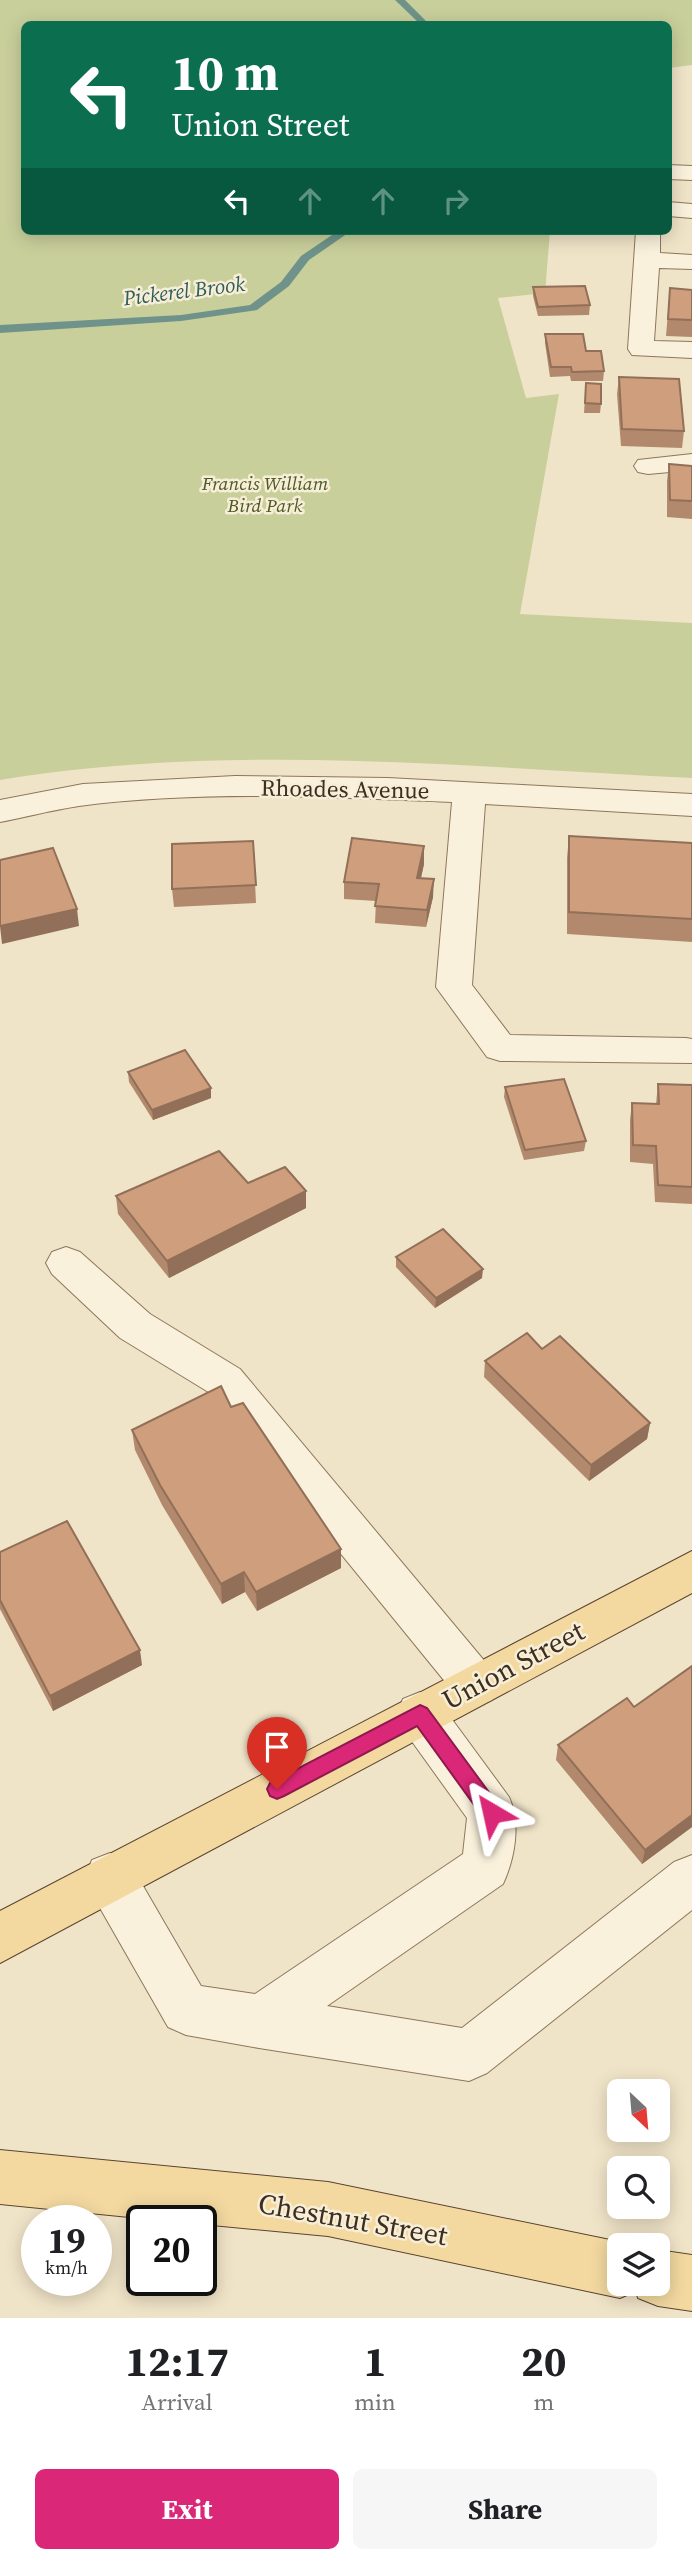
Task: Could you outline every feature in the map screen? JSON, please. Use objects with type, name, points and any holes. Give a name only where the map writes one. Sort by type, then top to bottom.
[{"type":"main road","name":"Union Street","points":[[0,1938],[110,1877],[692,1571]]},
{"type":"main road","name":"Chestnut Street","points":[[0,2177],[328,2209],[607,2267]]},
{"type":"main road","points":[[670,2280],[692,2283]]},
{"type":"street","points":[[672,172],[692,173]]},
{"type":"street","points":[[672,209],[692,211]]},
{"type":"street","points":[[648,235],[641,349],[692,349]]},
{"type":"street","points":[[647,260],[692,262]]},
{"type":"street","points":[[648,466],[692,462]]},
{"type":"street","name":"Rhoades Avenue","points":[[0,811],[81,796],[228,786],[469,792],[692,805]]},
{"type":"street","points":[[469,792],[454,987],[500,1048],[686,1051]]},
{"type":"street","points":[[66,1263],[135,1326],[225,1381],[476,1685]]},
{"type":"street","points":[[260,2022],[486,1867],[492,1813],[420,1714]]},
{"type":"street","points":[[110,1877],[186,2009],[469,2055],[692,1879]]},
{"type":"green space","name":"Francis William Bird Park","points":[[0,0],[692,0],[692,65],[672,68],[672,21],[21,21],[21,235],[550,235],[545,293],[498,298],[526,398],[559,394],[520,614],[692,623],[692,778],[432,764],[259,760],[173,762],[0,780]]},
{"type":"building","points":[[585,286],[590,305],[538,307],[533,287]]},
{"type":"building","points":[[670,288],[692,290],[692,320],[668,319]]},
{"type":"building","points":[[545,334],[583,334],[586,351],[601,351],[604,371],[572,372],[571,367],[551,367]]},
{"type":"building","points":[[619,377],[679,379],[684,431],[622,429]]},
{"type":"building","points":[[586,383],[601,384],[601,404],[585,403]]},
{"type":"building","points":[[669,464],[692,466],[692,501],[670,500]]},
{"type":"building","points":[[569,836],[692,843],[692,919],[569,912]]},
{"type":"building","points":[[352,838],[424,846],[417,878],[434,879],[427,910],[375,906],[379,884],[344,882]]},
{"type":"building","points":[[253,841],[256,885],[172,889],[172,844]]},
{"type":"building","points":[[53,848],[77,909],[0,926],[0,860]]},
{"type":"building","points":[[185,1050],[211,1088],[152,1110],[128,1072]]},
{"type":"building","points":[[564,1079],[586,1141],[525,1150],[505,1087]]},
{"type":"building","points":[[658,1084],[692,1085],[692,1187],[658,1185],[656,1146],[633,1145],[632,1103],[659,1104]]},
{"type":"building","points":[[219,1151],[248,1183],[285,1167],[306,1191],[167,1261],[116,1196]]},
{"type":"building","points":[[443,1229],[483,1269],[436,1298],[396,1257]]},
{"type":"building","points":[[527,1333],[542,1349],[560,1336],[650,1423],[591,1465],[485,1361]]},
{"type":"building","points":[[221,1386],[231,1407],[243,1403],[341,1549],[256,1592],[244,1572],[221,1584],[160,1485],[132,1430]]},
{"type":"building","points":[[67,1521],[140,1650],[50,1696],[0,1600],[0,1552]]},
{"type":"building","points":[[692,1666],[692,1815],[645,1850],[558,1745],[627,1698],[634,1707]]},
{"type":"waterway","name":"Pickerel Brook","points":[[400,0],[422,21]]},
{"type":"waterway","name":"Pickerel Brook","points":[[0,329],[181,318],[253,308],[285,284],[305,258],[339,235]]},
{"type":"route","points":[[277,1789],[420,1714],[492,1813]]}]
